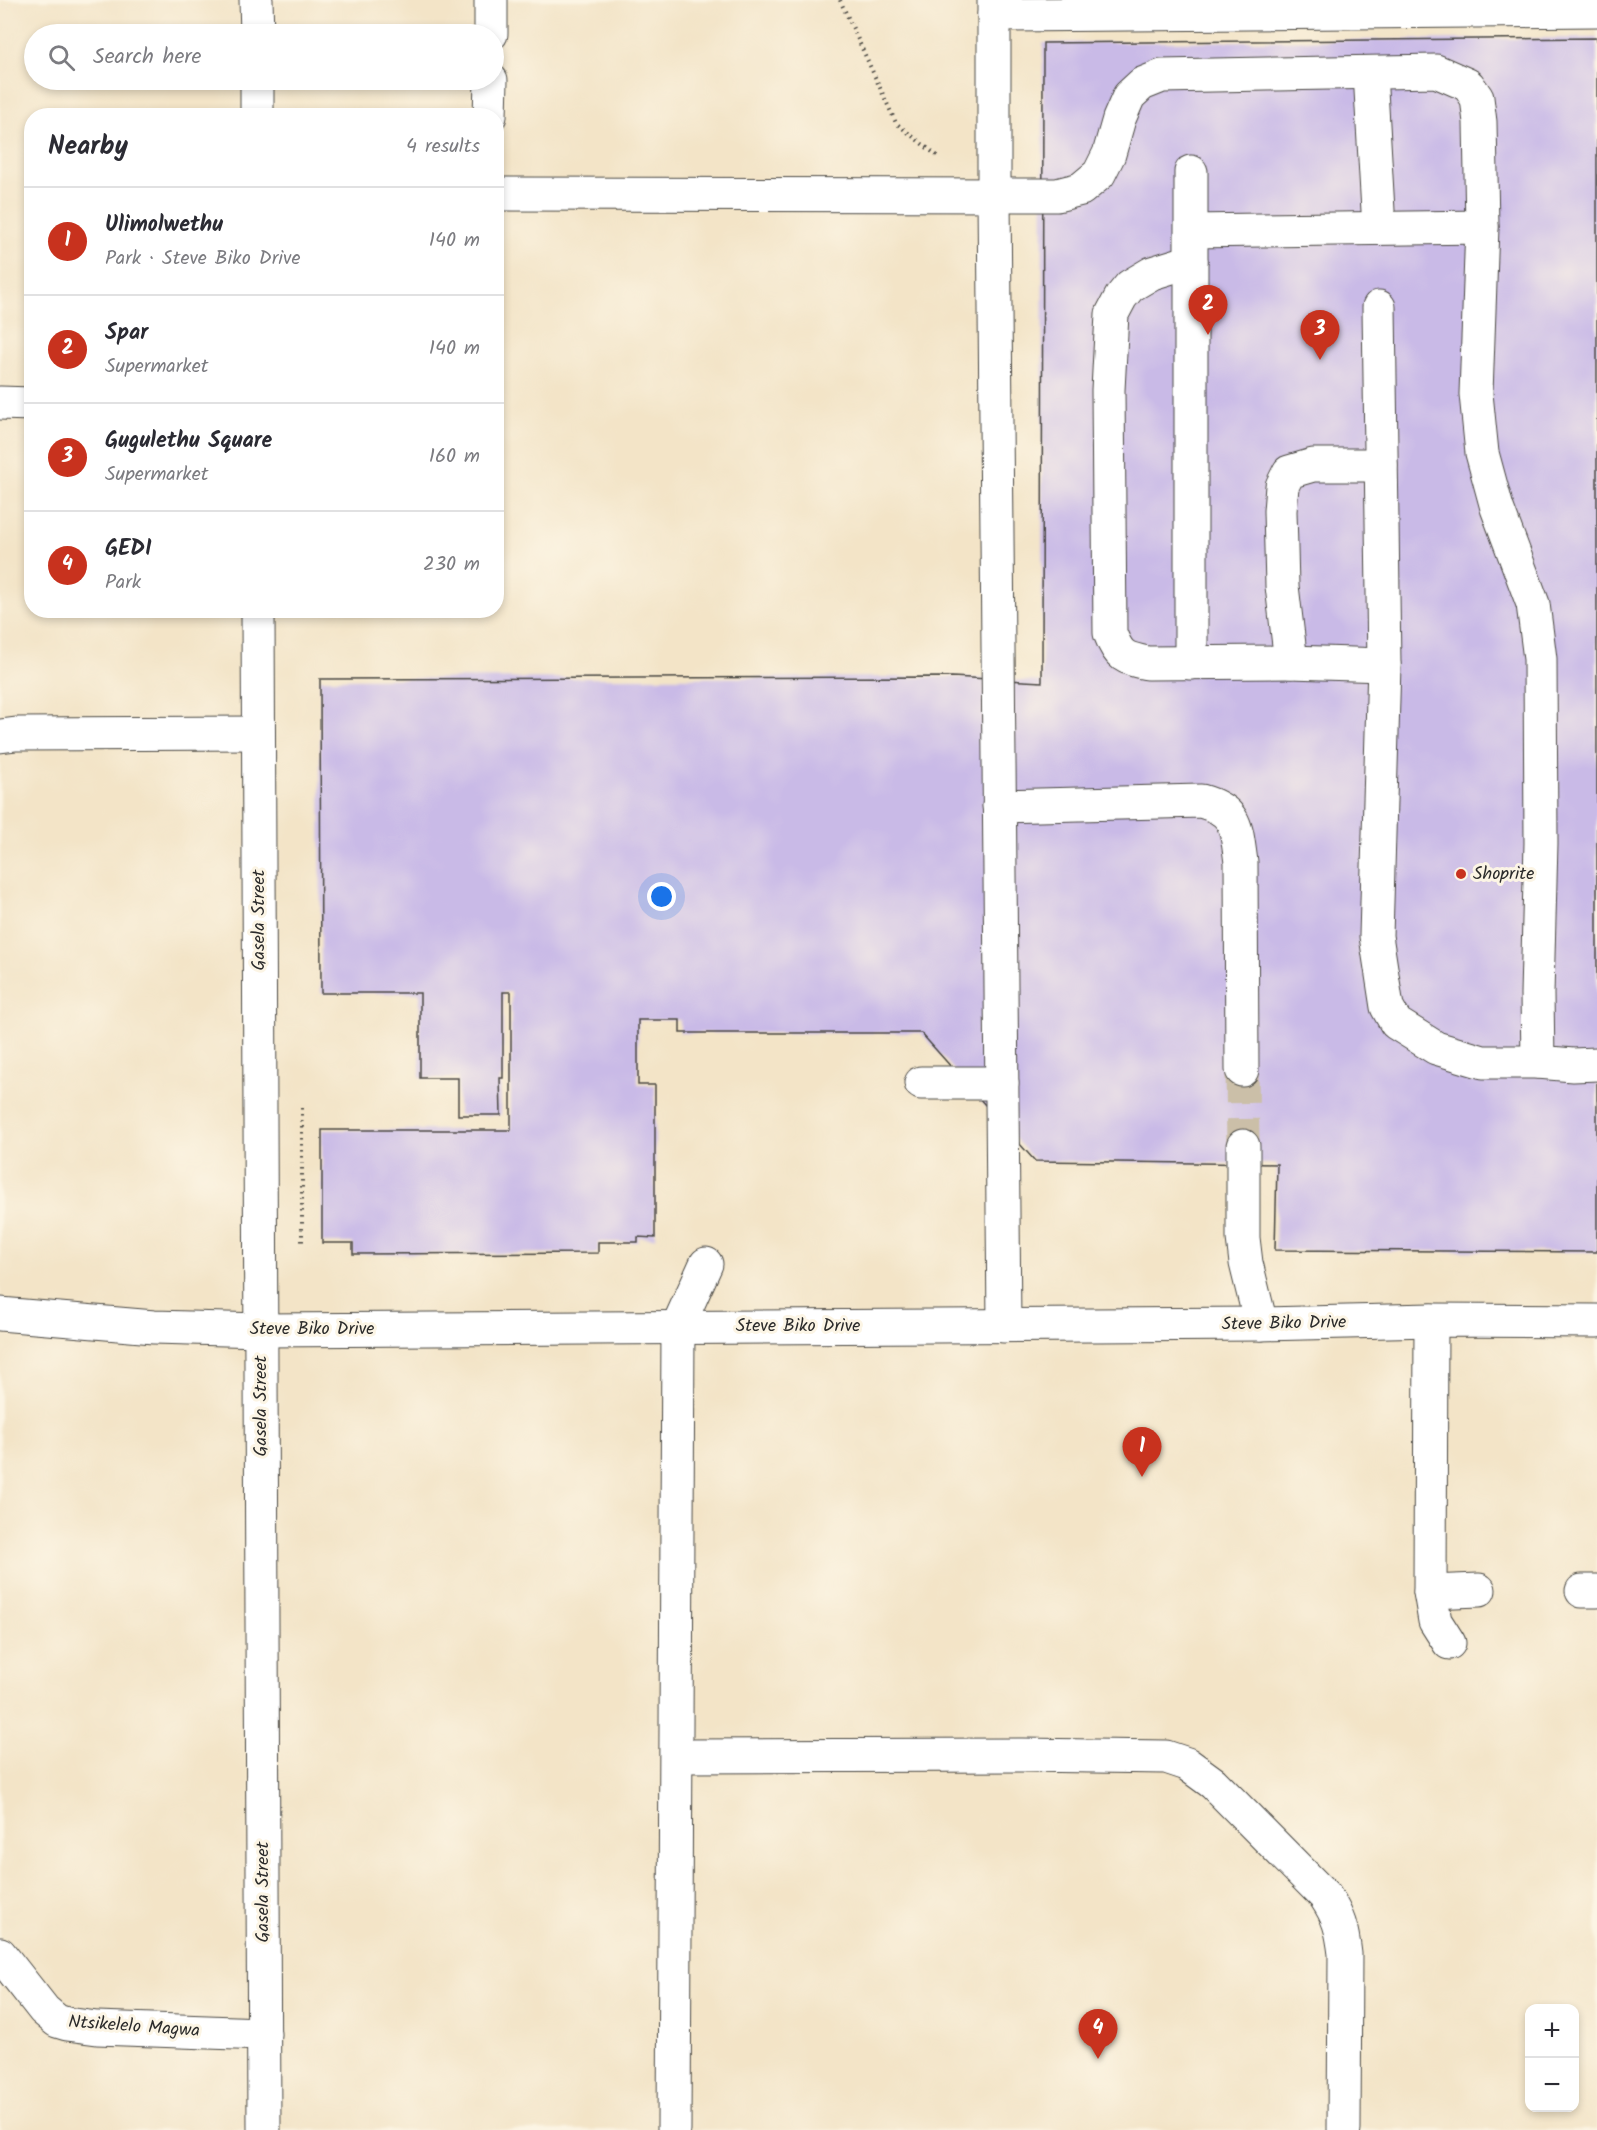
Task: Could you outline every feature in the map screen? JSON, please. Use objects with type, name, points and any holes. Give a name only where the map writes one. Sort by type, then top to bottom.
[{"type":"street","points":[[256,0],[257,24]]},
{"type":"street","points":[[492,0],[492,24]]},
{"type":"street","points":[[1004,1326],[994,8],[1597,10]]},
{"type":"street","points":[[504,194],[1057,195],[1081,189],[1099,174],[1109,154],[1119,119],[1129,96],[1142,84],[1162,76],[1436,71],[1468,85],[1477,98],[1480,122],[1482,227],[1476,394],[1482,453],[1497,508],[1533,604],[1540,659],[1538,1062]]},
{"type":"street","points":[[1370,73],[1379,228]]},
{"type":"street","points":[[257,90],[257,108]]},
{"type":"street","points":[[490,108],[491,90]]},
{"type":"street","points":[[1191,172],[1191,663]]},
{"type":"street","points":[[1384,665],[1291,662],[1148,663],[1126,658],[1116,649],[1110,633],[1108,414],[1112,314],[1130,286],[1191,246],[1379,228],[1482,227]]},
{"type":"street","points":[[1379,308],[1384,665],[1376,936],[1387,1007],[1396,1023],[1436,1048],[1484,1062],[1597,1064]]},
{"type":"street","points":[[0,403],[24,404]]},
{"type":"street","points":[[1291,662],[1282,586],[1282,486],[1289,472],[1313,465],[1382,465]]},
{"type":"street","name":"Gasela Street","points":[[258,618],[264,2130]]},
{"type":"street","points":[[0,735],[145,732],[258,733]]},
{"type":"street","points":[[999,806],[1201,801],[1227,812],[1237,830],[1241,862],[1242,1070]]},
{"type":"street","points":[[921,1083],[1002,1083]]},
{"type":"street","points":[[1242,1146],[1244,1246],[1250,1282],[1261,1324]]},
{"type":"street","points":[[674,2130],[678,1326],[706,1264]]},
{"type":"street","name":"Steve Biko Drive","points":[[0,1314],[154,1327],[261,1330],[1261,1324],[1431,1320],[1597,1321]]},
{"type":"street","points":[[1431,1320],[1430,1592],[1436,1621],[1449,1643]]},
{"type":"street","points":[[1430,1592],[1479,1590]]},
{"type":"street","points":[[677,1756],[1166,1757],[1187,1764],[1213,1783],[1325,1896],[1338,1916],[1345,1954],[1344,2130]]},
{"type":"street","name":"Ntsikelelo Magwa","points":[[0,1954],[44,2010],[67,2024],[97,2028],[264,2034]]},
{"type":"path","points":[[840,0],[896,123],[947,165]]},
{"type":"path","points":[[302,1108],[302,1244]]},
{"type":"building","points":[[1597,38],[1597,1252],[1275,1250],[1277,1164],[1035,1161],[921,1033],[680,1033],[680,1020],[638,1020],[638,1085],[655,1085],[655,1238],[638,1237],[638,1242],[598,1242],[598,1253],[353,1254],[353,1243],[322,1243],[322,1130],[511,1130],[511,992],[503,992],[501,1115],[458,1115],[458,1078],[420,1078],[420,993],[321,993],[320,679],[952,677],[1042,682],[1043,43]]},
{"type":"tunnel","points":[[1242,1070],[1243,1146]]},
{"type":"place","name":"Spar","points":[[1208,335]]},
{"type":"place","name":"Gugulethu Square","points":[[1320,360]]},
{"type":"place","name":"Shoprite","points":[[1461,874]]},
{"type":"place","name":"Ulimolwethu","points":[[1142,1477]]},
{"type":"place","name":"GEDI","points":[[1098,2059]]}]
